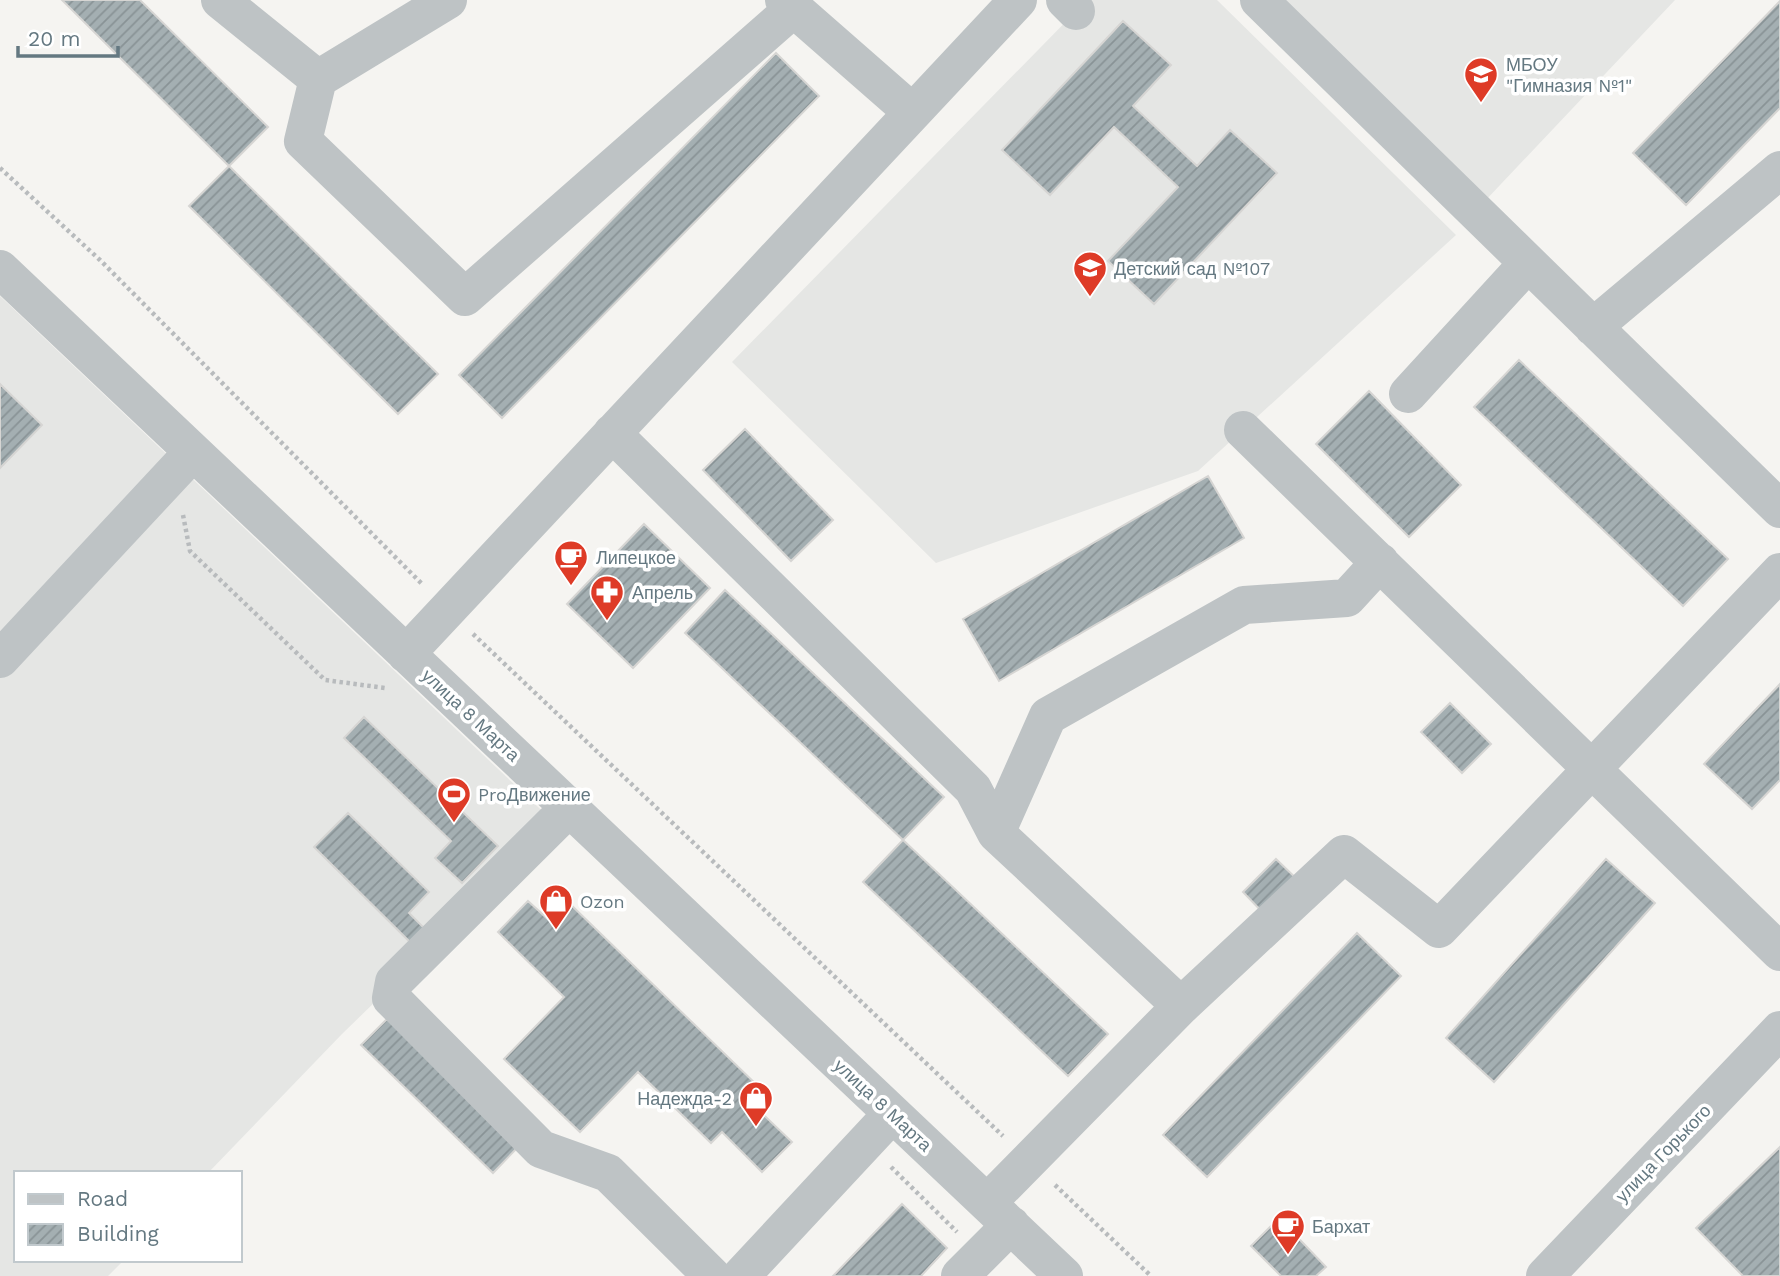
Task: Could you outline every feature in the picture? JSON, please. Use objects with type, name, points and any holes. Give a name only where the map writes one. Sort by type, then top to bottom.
[{"type":"street","points":[[220,0],[318,79]]},
{"type":"street","points":[[448,0],[318,79],[303,142],[465,297],[788,4],[912,113]]},
{"type":"street","points":[[406,653],[1018,0]]},
{"type":"street","points":[[1259,0],[1780,509]]},
{"type":"street","points":[[1593,327],[1780,170]]},
{"type":"street","points":[[1408,394],[1528,263]]},
{"type":"street","name":"улица 8 Марта","points":[[0,269],[184,462],[406,653],[1064,1276]]},
{"type":"street","points":[[1243,430],[1780,952]]},
{"type":"street","points":[[612,433],[973,789],[996,833],[1181,1006]]},
{"type":"street","points":[[0,659],[184,462]]},
{"type":"street","points":[[996,833],[1048,716],[1244,605],[1347,598],[1380,562]]},
{"type":"street","points":[[960,1276],[1029,1160],[1181,1006],[1344,854],[1439,929],[1780,572]]},
{"type":"street","points":[[569,808],[394,982],[391,998],[541,1149],[608,1173],[712,1276]]},
{"type":"street","name":"улица Горького","points":[[1545,1276],[1780,1030]]},
{"type":"street","points":[[741,1276],[892,1114]]},
{"type":"path","points":[[0,168],[100,261],[447,610],[1151,1276]]},
{"type":"path","points":[[184,462],[190,551],[325,680],[385,688]]},
{"type":"shaded area","name":"Детский сад №107","points":[[1087,0],[1217,0],[1456,235],[1198,471],[936,563],[732,362]]},
{"type":"shaded area","name":"МБОУ \"Гимназия №1\"","points":[[1283,0],[1675,0],[1484,202]]},
{"type":"shaded area","points":[[0,296],[557,825],[342,1034],[210,1171],[14,1171],[14,1262],[122,1262],[108,1276],[0,1276]]},
{"type":"building","points":[[62,0],[140,0],[268,127],[229,166]]},
{"type":"building","points":[[1780,1],[1780,108],[1686,205],[1633,153]]},
{"type":"building","points":[[1123,21],[1171,65],[1133,106],[1197,166],[1230,130],[1277,173],[1154,304],[1108,261],[1178,187],[1114,127],[1050,195],[1002,150]]},
{"type":"building","points":[[776,53],[819,96],[502,418],[459,375]]},
{"type":"building","points":[[229,166],[438,374],[398,414],[189,206]]},
{"type":"building","points":[[1519,360],[1728,559],[1683,606],[1474,407]]},
{"type":"building","points":[[0,384],[42,425],[0,468]]},
{"type":"building","points":[[1369,391],[1461,485],[1409,537],[1316,444]]},
{"type":"building","points":[[745,429],[833,520],[791,561],[703,470]]},
{"type":"building","points":[[1208,476],[1244,538],[999,681],[963,619]]},
{"type":"building","points":[[644,524],[710,588],[633,668],[567,604]]},
{"type":"building","points":[[725,590],[944,797],[903,840],[685,633]]},
{"type":"building","points":[[1780,684],[1780,780],[1752,809],[1704,764]]},
{"type":"building","points":[[1450,703],[1491,744],[1462,773],[1421,732]]},
{"type":"building","points":[[364,717],[498,846],[462,883],[435,858],[451,841],[344,738]]},
{"type":"building","points":[[348,813],[429,892],[409,913],[430,934],[416,948],[314,847]]},
{"type":"building","points":[[903,840],[1108,1034],[1068,1076],[863,882]]},
{"type":"building","points":[[1276,859],[1303,885],[1269,919],[1243,892]]},
{"type":"building","points":[[1606,859],[1655,903],[1494,1082],[1446,1038]]},
{"type":"building","points":[[528,901],[551,922],[569,903],[762,1090],[750,1102],[792,1142],[762,1172],[722,1132],[711,1143],[638,1072],[580,1132],[504,1059],[564,997],[498,932]]},
{"type":"building","points":[[1357,933],[1401,976],[1207,1177],[1163,1135]]},
{"type":"building","points":[[387,1019],[519,1146],[493,1173],[361,1045]]},
{"type":"building","points":[[1780,1147],[1780,1276],[1743,1276],[1696,1228]]},
{"type":"building","points":[[902,1204],[947,1248],[921,1276],[833,1276]]},
{"type":"building","name":"Бархат","points":[[1279,1218],[1326,1267],[1316,1276],[1281,1276],[1251,1246]]},
{"type":"place","name":"МБОУ \"Гимназия №1\"","points":[[1481,104]]},
{"type":"place","name":"Детский сад №107","points":[[1090,298]]},
{"type":"place","name":"Липецкое","points":[[571,587]]},
{"type":"place","name":"Апрель","points":[[607,622]]},
{"type":"place","name":"ProДвижение","points":[[454,824]]},
{"type":"place","name":"Ozon","points":[[556,931]]},
{"type":"place","name":"Надежда-2","points":[[756,1128]]},
{"type":"place","name":"Бархат","points":[[1288,1256]]}]
